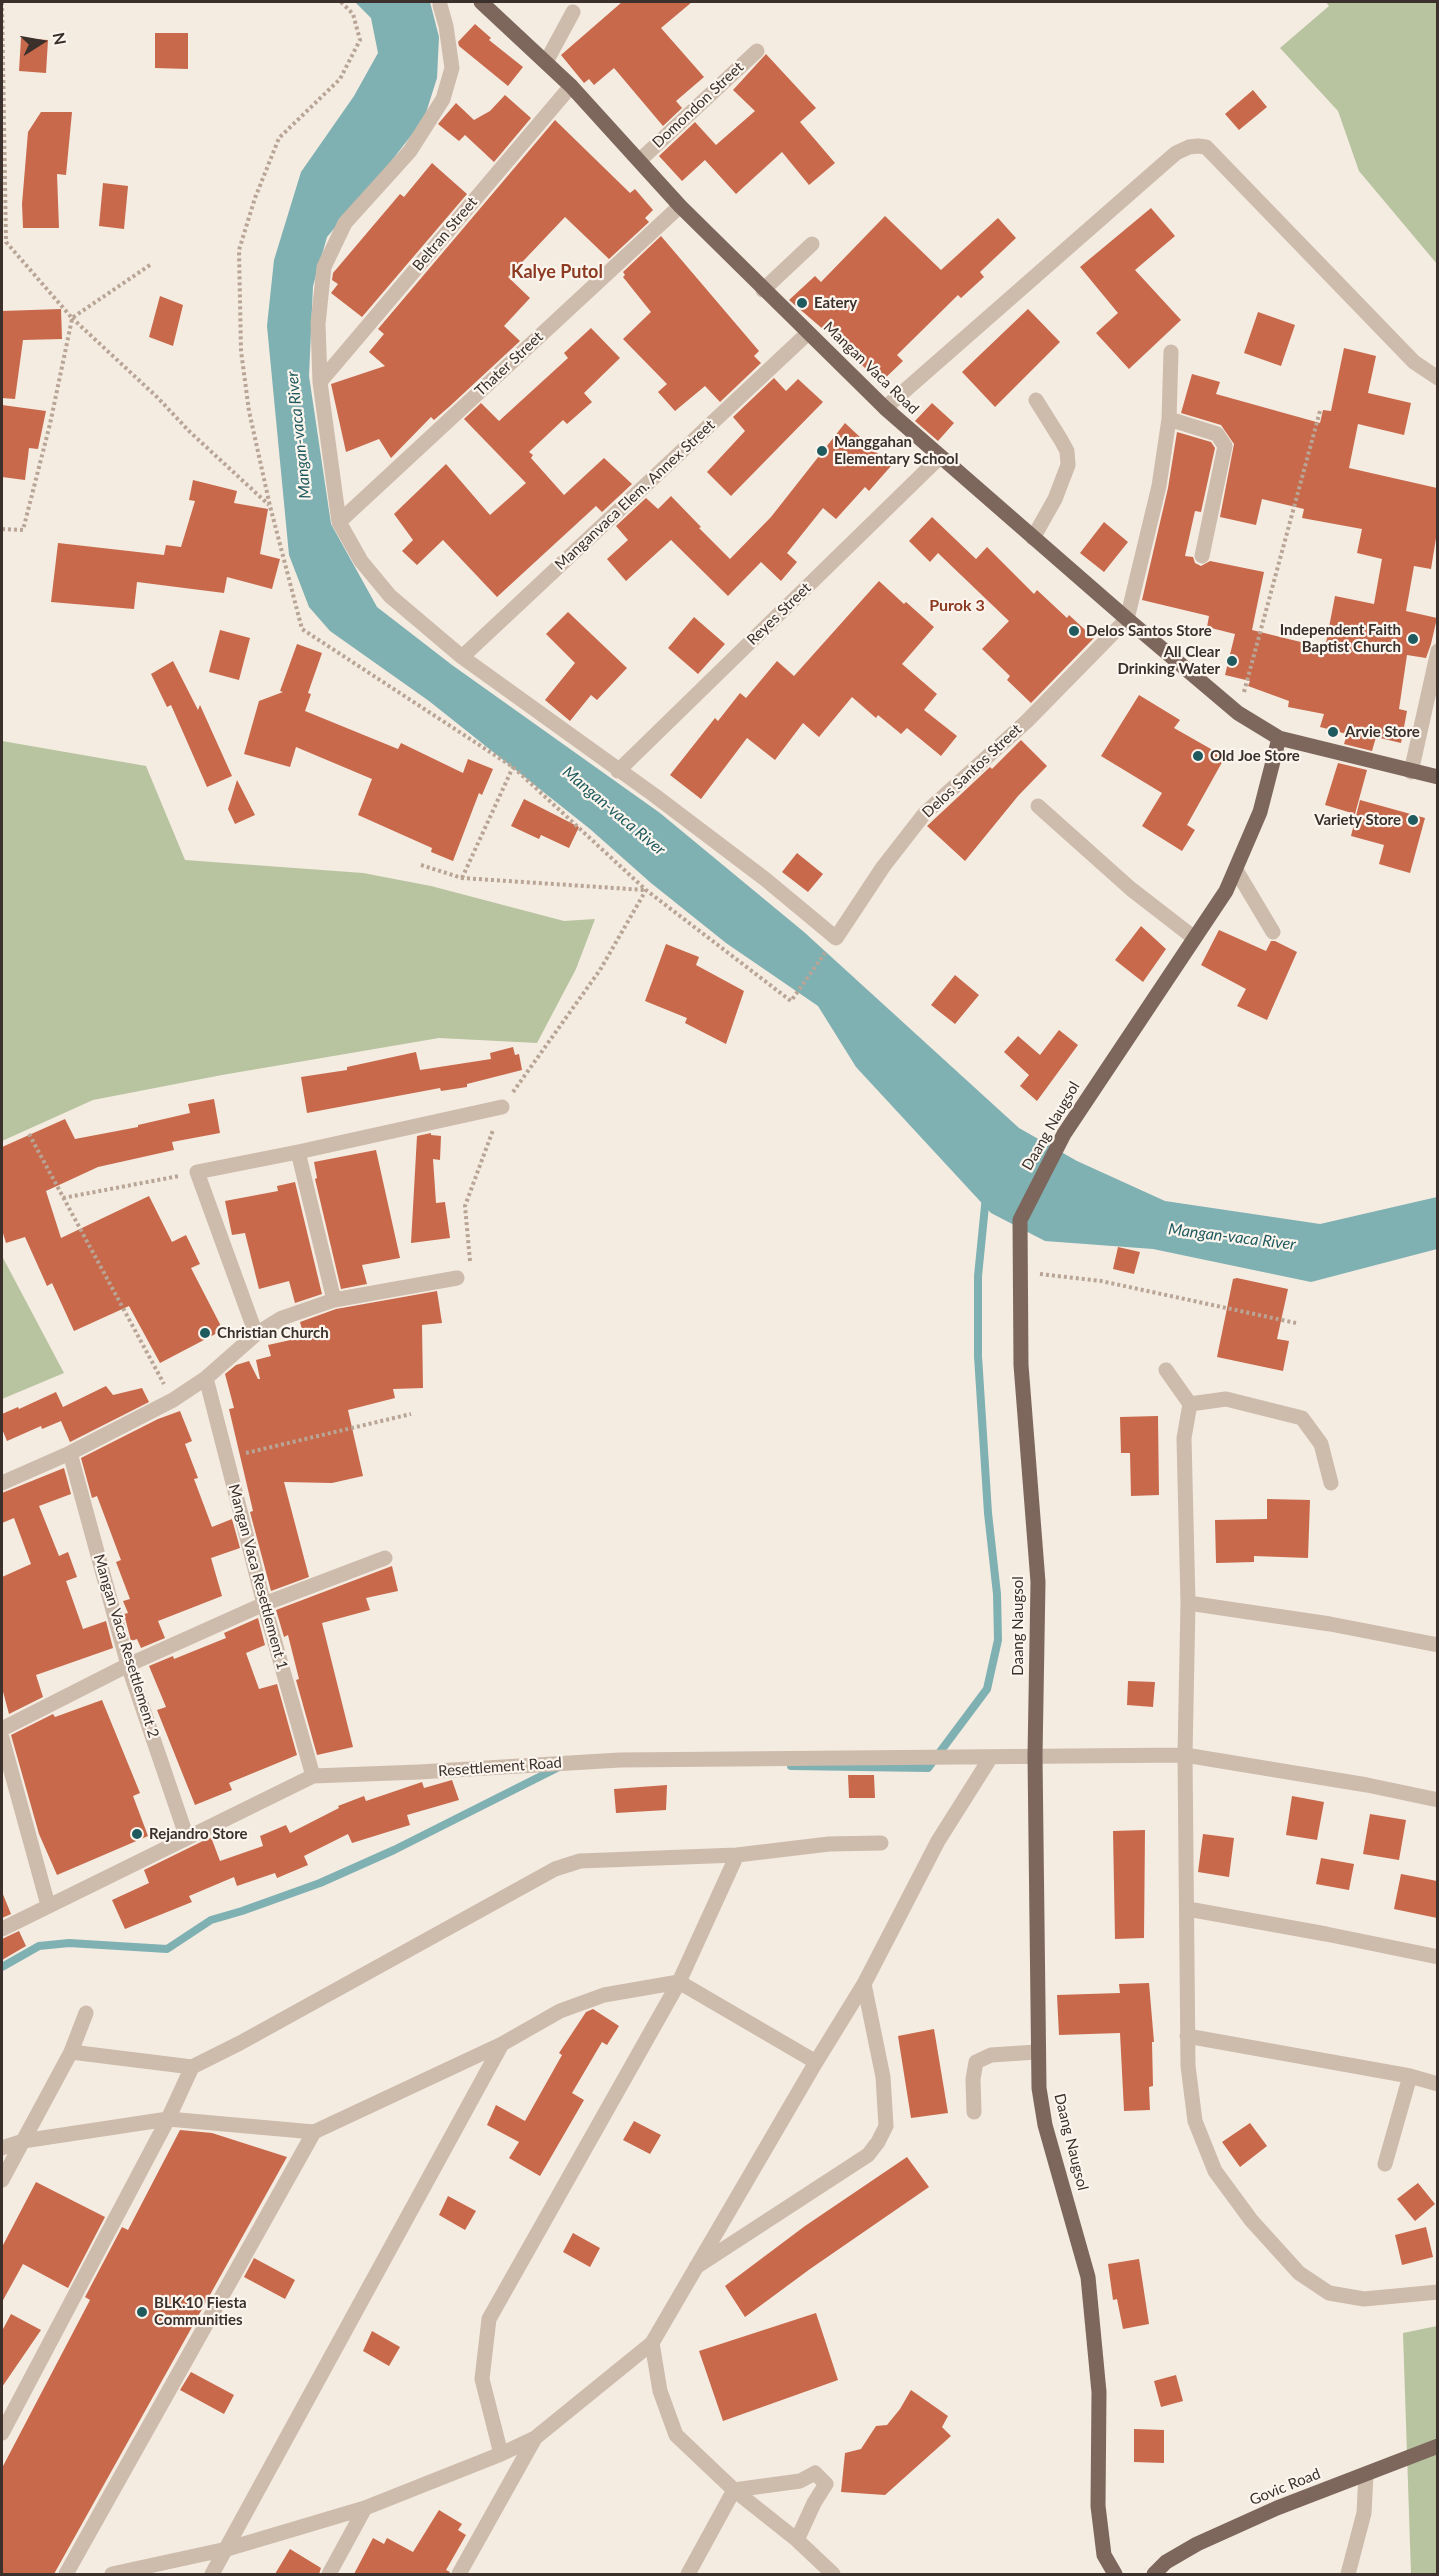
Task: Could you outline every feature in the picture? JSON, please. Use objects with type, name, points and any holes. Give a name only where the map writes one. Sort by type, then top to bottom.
[{"type":"main road","name":"Mangan Vaca Road","points":[[481,2],[571,86],[680,206],[885,408],[1127,620],[1238,713],[1279,738],[1437,777]]},
{"type":"main road","name":"Daang Naugsol","points":[[1115,2574],[1104,2555],[1098,2506],[1099,2392],[1088,2277],[1045,2125],[1039,2088],[1035,1756],[1038,1582],[1022,1365],[1020,1220],[1064,1134],[1193,937],[1226,891],[1260,812],[1279,738]]},
{"type":"main road","name":"Govic Road","points":[[1154,2574],[1166,2562],[1197,2544],[1277,2508],[1437,2446]]},
{"type":"street","points":[[440,4],[446,26],[452,68],[443,99],[410,151],[345,223],[324,267],[318,324],[320,382],[339,522],[361,561],[390,596],[462,657],[755,872],[836,938]]},
{"type":"street","points":[[546,62],[573,12]]},
{"type":"street","name":"Domondon Street","points":[[640,160],[757,51]]},
{"type":"street","name":"Beltran Street","points":[[320,382],[571,86]]},
{"type":"street","points":[[885,408],[1176,153],[1198,146],[1206,147],[1414,362],[1437,378]]},
{"type":"street","name":"Thater Street","points":[[339,522],[680,206]]},
{"type":"street","points":[[763,290],[812,244]]},
{"type":"street","name":"Manganvaca Elem. Annex Street","points":[[462,657],[808,333]]},
{"type":"street","points":[[1127,620],[1159,486],[1169,419],[1171,352]]},
{"type":"street","points":[[1033,538],[1055,499],[1068,465],[1067,451],[1036,400]]},
{"type":"street","points":[[1169,419],[1217,434],[1225,446],[1202,556]]},
{"type":"street","name":"Reyes Street","points":[[618,771],[940,457]]},
{"type":"street","name":"Delos Santos Street","points":[[836,938],[884,867],[925,813],[1027,721],[1127,620]]},
{"type":"street","points":[[1411,772],[1437,651]]},
{"type":"street","points":[[1038,806],[1131,889],[1193,937]]},
{"type":"street","points":[[1236,870],[1273,932]]},
{"type":"street","points":[[256,1334],[197,1172],[502,1107]]},
{"type":"street","points":[[298,1152],[334,1300]]},
{"type":"street","points":[[2,1483],[70,1453],[173,1400],[206,1378],[256,1334],[282,1318],[334,1300],[457,1278]]},
{"type":"street","points":[[1166,1371],[1190,1404],[1184,1438],[1188,1603],[1185,1755],[1188,1909],[1187,2036],[1188,2066],[1195,2121],[1215,2171],[1251,2220],[1299,2273],[1329,2293],[1364,2299],[1437,2292]]},
{"type":"street","name":"Mangan Vaca Resettlement 1","points":[[206,1378],[264,1604],[313,1776]]},
{"type":"street","points":[[1190,1404],[1226,1399],[1302,1418],[1321,1444],[1331,1484]]},
{"type":"street","name":"Mangan Vaca Resettlement 2","points":[[70,1453],[128,1665],[188,1838]]},
{"type":"street","points":[[2,1729],[128,1665],[264,1604],[385,1558]]},
{"type":"street","points":[[1188,1603],[1330,1624],[1437,1645]]},
{"type":"street","points":[[2,1738],[48,1905]]},
{"type":"street","name":"Resettlement Road","points":[[2,1929],[313,1776],[620,1760],[1185,1755],[1367,1785],[1437,1800]]},
{"type":"street","points":[[112,2574],[227,2549],[365,2508],[501,2454],[535,2438],[652,2343],[864,1984],[938,1841],[991,1757]]},
{"type":"street","points":[[71,2052],[192,2067],[240,2043],[555,1869],[580,1861],[736,1855],[829,1844],[881,1843]]},
{"type":"street","points":[[501,2454],[482,2379],[489,2319],[679,1982],[736,1855]]},
{"type":"street","points":[[1188,1909],[1437,1957]]},
{"type":"street","points":[[2,2148],[23,2142],[168,2119],[314,2132],[502,2044],[560,2011],[604,1995],[679,1982],[816,2062]]},
{"type":"street","points":[[694,2269],[868,2155],[878,2142],[886,2126],[883,2077],[864,1984]]},
{"type":"street","points":[[2,2180],[71,2052],[86,2013]]},
{"type":"street","points":[[1187,2036],[1410,2076],[1437,2084]]},
{"type":"street","points":[[212,2574],[502,2044]]},
{"type":"street","points":[[974,2112],[973,2079],[976,2062],[991,2055],[1037,2052]]},
{"type":"street","points":[[2,2433],[168,2119],[192,2067]]},
{"type":"street","points":[[1385,2164],[1410,2076]]},
{"type":"street","points":[[66,2574],[314,2132]]},
{"type":"street","points":[[652,2343],[660,2391],[676,2435],[734,2490],[797,2540],[833,2574]]},
{"type":"street","points":[[459,2574],[535,2438]]},
{"type":"street","points":[[734,2490],[800,2481],[815,2473],[826,2484],[797,2540]]},
{"type":"street","points":[[1348,2574],[1364,2513],[1366,2474]]},
{"type":"street","points":[[688,2574],[734,2490]]},
{"type":"street","points":[[329,2574],[365,2508]]},
{"type":"path","points":[[2,2],[3,195],[6,242],[72,318],[158,397],[190,432],[270,506]]},
{"type":"path","points":[[2,529],[23,530],[50,424],[72,318],[150,266]]},
{"type":"path","points":[[1238,713],[1320,411]]},
{"type":"path","points":[[462,878],[513,767]]},
{"type":"path","points":[[421,865],[462,878],[646,890],[791,1001],[836,938]]},
{"type":"path","points":[[457,1278],[468,1273],[471,1267],[465,1206],[502,1107],[600,970],[646,890]]},
{"type":"path","points":[[29,1134],[173,1400]]},
{"type":"path","points":[[63,1198],[197,1172]]},
{"type":"path","points":[[1019,1271],[1101,1281],[1296,1323]]},
{"type":"path","points":[[226,1458],[411,1414]]},
{"type":"green space","points":[[1326,2],[1437,2],[1437,264],[1359,171],[1338,111],[1280,48],[1329,6]]},
{"type":"green space","points":[[2,741],[146,766],[185,860],[363,873],[431,886],[564,921],[595,919],[576,969],[537,1043],[439,1038],[222,1075],[93,1100],[2,1141]]},
{"type":"green space","points":[[2,1256],[64,1373],[2,1399]]},
{"type":"green space","points":[[1437,2326],[1437,2574],[1411,2574],[1403,2333]]},
{"type":"water","name":"Mangan-vaca River","points":[[355,2],[430,2],[439,37],[437,78],[424,119],[327,237],[313,286],[309,376],[331,524],[377,607],[452,665],[660,813],[804,932],[1019,1128],[1077,1161],[1165,1201],[1320,1224],[1437,1197],[1437,1249],[1311,1282],[1153,1249],[1045,1241],[991,1213],[856,1067],[818,1006],[726,943],[651,883],[590,829],[429,701],[330,631],[309,607],[289,555],[267,326],[274,260],[301,172],[354,96],[378,53],[371,18]]},
{"type":"building","points":[[622,2],[692,2],[661,28],[704,77],[676,101],[682,108],[663,126],[614,68],[594,85],[589,79],[584,83],[561,55]]},
{"type":"building","points":[[475,24],[491,38],[489,40],[523,67],[508,86],[459,46],[458,42]]},
{"type":"building","points":[[155,33],[188,33],[188,69],[155,68]]},
{"type":"building","points":[[21,38],[48,40],[46,73],[19,71]]},
{"type":"building","points":[[766,54],[816,108],[800,122],[835,163],[809,185],[782,152],[736,194],[705,160],[682,181],[659,156],[695,122],[716,145],[755,111],[733,90]]},
{"type":"building","points":[[1253,90],[1267,107],[1239,130],[1225,114]]},
{"type":"building","points":[[505,95],[531,118],[494,162],[465,135],[459,141],[438,124],[456,103],[474,120],[490,111]]},
{"type":"building","points":[[41,112],[72,112],[66,175],[57,174],[59,228],[23,228],[22,204],[28,132]]},
{"type":"building","points":[[555,120],[630,193],[635,189],[653,210],[645,218],[649,222],[609,259],[565,217],[508,277],[530,298],[504,326],[520,341],[434,420],[431,417],[391,458],[379,439],[346,452],[331,384],[385,366],[369,352],[384,334],[378,329]]},
{"type":"building","points":[[432,163],[467,194],[362,317],[331,293],[338,284],[332,280],[333,273],[400,194],[404,197]]},
{"type":"building","points":[[103,183],[128,186],[124,229],[99,226]]},
{"type":"building","points":[[1151,208],[1175,236],[1135,270],[1181,320],[1129,369],[1096,333],[1118,313],[1080,267]]},
{"type":"building","points":[[885,216],[941,270],[998,218],[1016,238],[980,272],[984,277],[961,298],[958,295],[897,355],[903,361],[880,383],[845,348],[789,300],[815,276],[821,282]]},
{"type":"building","points":[[661,236],[759,351],[754,356],[761,363],[720,402],[705,386],[675,411],[658,392],[667,384],[623,339],[651,312],[623,277],[625,275],[623,272]]},
{"type":"building","points":[[160,296],[183,305],[173,346],[149,337]]},
{"type":"building","points":[[61,309],[62,339],[23,340],[15,399],[2,398],[2,311]]},
{"type":"building","points":[[1028,309],[1060,342],[995,407],[962,372]]},
{"type":"building","points":[[1258,312],[1295,325],[1281,366],[1244,353]]},
{"type":"building","points":[[591,328],[620,358],[584,393],[592,402],[567,424],[563,420],[529,452],[533,455],[531,458],[564,495],[604,458],[632,484],[602,512],[596,506],[497,597],[443,540],[417,565],[402,551],[413,540],[394,514],[446,464],[490,515],[526,483],[464,419],[481,403],[499,421],[568,358],[564,353]]},
{"type":"building","points":[[1344,348],[1376,356],[1368,393],[1411,403],[1404,435],[1358,424],[1349,468],[1437,488],[1437,532],[1431,569],[1414,566],[1406,611],[1437,618],[1431,644],[1426,658],[1407,655],[1399,709],[1407,711],[1401,743],[1376,737],[1372,751],[1344,744],[1347,734],[1320,727],[1324,714],[1288,707],[1289,701],[1248,686],[1250,681],[1225,675],[1235,634],[1207,627],[1209,616],[1142,600],[1168,488],[1177,432],[1211,442],[1215,448],[1201,512],[1195,511],[1185,556],[1193,557],[1195,563],[1201,566],[1210,561],[1264,572],[1252,630],[1325,648],[1335,596],[1374,604],[1382,559],[1357,553],[1362,529],[1302,518],[1304,509],[1262,499],[1256,525],[1220,517],[1234,444],[1221,425],[1181,413],[1192,374],[1220,382],[1216,394],[1320,423],[1323,410],[1331,411]]},
{"type":"building","points":[[774,378],[786,391],[798,379],[823,402],[731,496],[707,472],[745,431],[733,417]]},
{"type":"building","points":[[932,403],[954,423],[938,441],[915,421]]},
{"type":"building","points":[[2,405],[46,411],[38,449],[29,448],[25,480],[2,477]]},
{"type":"building","points":[[845,423],[891,466],[869,491],[865,487],[836,519],[823,508],[787,553],[797,562],[781,581],[761,562],[728,596],[671,540],[626,581],[607,559],[628,540],[616,526],[646,498],[658,509],[671,496],[730,559],[771,517]]},
{"type":"building","points":[[193,480],[237,491],[234,503],[268,509],[260,554],[280,559],[272,589],[227,577],[224,593],[137,582],[134,609],[51,602],[58,543],[164,555],[166,545],[181,547],[195,501],[189,500]]},
{"type":"building","points":[[932,517],[976,559],[987,547],[1034,594],[1037,590],[1067,618],[1069,615],[1094,638],[1031,703],[1007,680],[1010,676],[982,649],[1009,621],[938,553],[930,562],[909,541]]},
{"type":"building","points":[[1104,522],[1128,542],[1104,572],[1080,553]]},
{"type":"building","points":[[879,581],[934,627],[902,664],[937,694],[924,710],[957,736],[941,756],[907,728],[901,734],[878,715],[876,718],[852,697],[819,737],[803,723],[775,760],[747,738],[701,799],[670,775],[715,718],[718,721],[740,693],[746,698],[777,661],[794,676]]},
{"type":"building","points":[[568,612],[627,668],[597,700],[591,695],[570,721],[545,700],[575,663],[546,634]]},
{"type":"building","points":[[694,617],[725,644],[698,674],[668,648]]},
{"type":"building","points":[[220,630],[250,638],[239,680],[209,672]]},
{"type":"building","points":[[297,644],[322,653],[308,693],[311,694],[305,711],[398,749],[401,743],[463,773],[468,759],[493,769],[482,795],[479,793],[453,861],[431,852],[432,848],[358,815],[372,779],[296,747],[290,767],[244,754],[259,701],[283,692],[280,691]]},
{"type":"building","points":[[173,661],[198,710],[200,705],[232,776],[207,787],[171,705],[167,707],[151,674]]},
{"type":"building","points":[[1139,695],[1180,720],[1174,728],[1225,757],[1187,825],[1195,830],[1182,851],[1142,826],[1162,793],[1101,756]]},
{"type":"building","points":[[1021,740],[1047,766],[1018,796],[965,861],[927,826],[990,767],[992,769]]},
{"type":"building","points":[[1338,763],[1367,770],[1355,814],[1325,805]]},
{"type":"building","points":[[237,780],[255,815],[235,824],[228,809]]},
{"type":"building","points":[[524,799],[579,827],[569,848],[541,835],[539,839],[511,826]]},
{"type":"building","points":[[1360,800],[1425,818],[1410,873],[1379,864],[1384,845],[1351,836]]},
{"type":"building","points":[[797,853],[823,874],[808,892],[782,872]]},
{"type":"building","points":[[1141,926],[1166,949],[1143,982],[1115,960]]},
{"type":"building","points":[[1219,930],[1266,951],[1271,941],[1275,941],[1297,952],[1267,1020],[1237,1006],[1246,989],[1201,965]]},
{"type":"building","points":[[666,944],[699,957],[696,965],[744,991],[726,1044],[685,1023],[687,1018],[645,1001]]},
{"type":"building","points":[[955,975],[979,995],[955,1024],[931,1005]]},
{"type":"building","points":[[1059,1030],[1078,1045],[1037,1101],[1020,1086],[1029,1075],[1004,1052],[1018,1036],[1040,1055]]},
{"type":"building","points":[[513,1047],[515,1055],[519,1054],[522,1070],[467,1084],[467,1087],[441,1091],[440,1088],[307,1113],[301,1077],[347,1070],[347,1067],[416,1052],[420,1070],[491,1059],[490,1053]]},
{"type":"building","points":[[214,1099],[220,1133],[172,1142],[174,1150],[98,1167],[46,1191],[61,1238],[149,1196],[172,1242],[186,1235],[200,1264],[191,1268],[223,1330],[160,1363],[129,1306],[74,1331],[52,1283],[47,1286],[25,1237],[6,1243],[2,1230],[2,1147],[65,1119],[75,1139],[138,1127],[138,1125],[190,1113],[188,1104]]},
{"type":"building","points":[[431,1133],[431,1135],[441,1136],[440,1160],[433,1159],[436,1203],[445,1202],[450,1238],[411,1243],[417,1136]]},
{"type":"building","points":[[376,1150],[400,1258],[362,1265],[367,1284],[341,1289],[315,1179],[317,1178],[314,1162]]},
{"type":"building","points":[[295,1182],[322,1294],[295,1303],[289,1281],[259,1289],[245,1233],[232,1235],[225,1201],[278,1191],[277,1186]]},
{"type":"building","points":[[1118,1247],[1140,1252],[1134,1274],[1113,1269]]},
{"type":"building","points":[[1233,1279],[1288,1289],[1277,1339],[1289,1341],[1283,1371],[1217,1357]]},
{"type":"building","points":[[437,1291],[442,1323],[422,1325],[423,1388],[393,1389],[395,1398],[348,1410],[363,1476],[332,1483],[284,1482],[309,1577],[271,1591],[250,1512],[253,1511],[229,1409],[234,1408],[225,1374],[236,1365],[249,1361],[260,1379],[256,1360],[271,1356],[268,1345],[304,1337],[300,1322],[336,1309]]},
{"type":"building","points":[[106,1386],[113,1395],[142,1388],[149,1402],[70,1442],[61,1421],[42,1429],[41,1426],[7,1441],[2,1429],[2,1414],[56,1392],[63,1407]]},
{"type":"building","points":[[180,1411],[192,1441],[185,1444],[198,1478],[194,1479],[212,1527],[232,1519],[240,1548],[211,1558],[222,1596],[158,1621],[165,1638],[141,1648],[137,1639],[131,1641],[124,1614],[128,1613],[123,1601],[130,1599],[116,1562],[121,1560],[97,1496],[92,1498],[81,1458],[158,1419]]},
{"type":"building","points":[[1158,1416],[1159,1495],[1131,1496],[1130,1453],[1121,1453],[1120,1417]]},
{"type":"building","points":[[64,1468],[71,1494],[39,1506],[59,1556],[68,1552],[77,1577],[66,1581],[83,1629],[106,1621],[113,1648],[36,1675],[43,1697],[9,1714],[2,1688],[2,1577],[31,1564],[14,1518],[2,1523],[2,1493]]},
{"type":"building","points":[[1267,1499],[1310,1500],[1308,1558],[1254,1556],[1254,1562],[1216,1563],[1215,1520],[1267,1519]]},
{"type":"building","points":[[392,1566],[398,1591],[366,1598],[370,1610],[322,1623],[353,1747],[317,1755],[296,1680],[299,1679],[288,1635],[284,1637],[276,1610]]},
{"type":"building","points":[[258,1618],[265,1645],[246,1653],[259,1689],[277,1684],[297,1755],[229,1783],[232,1790],[195,1805],[157,1710],[166,1707],[149,1666],[173,1656],[174,1659],[226,1638],[224,1633]]},
{"type":"building","points":[[1128,1681],[1155,1682],[1153,1707],[1127,1705]]},
{"type":"building","points":[[102,1700],[140,1793],[133,1796],[148,1836],[57,1875],[39,1834],[11,1735],[53,1714],[55,1717]]},
{"type":"building","points":[[848,1775],[874,1775],[875,1798],[849,1798]]},
{"type":"building","points":[[452,1780],[459,1800],[407,1815],[410,1825],[352,1843],[348,1834],[304,1856],[308,1865],[277,1878],[275,1873],[237,1886],[234,1877],[189,1896],[192,1902],[125,1929],[112,1900],[149,1883],[144,1870],[211,1837],[220,1861],[263,1846],[260,1836],[286,1825],[290,1833],[339,1808],[338,1806],[364,1796],[366,1801],[422,1782],[424,1788]]},
{"type":"building","points":[[667,1785],[666,1810],[616,1813],[614,1789]]},
{"type":"building","points":[[1292,1796],[1324,1802],[1317,1840],[1286,1835]]},
{"type":"building","points":[[1370,1814],[1406,1820],[1399,1860],[1363,1854]]},
{"type":"building","points":[[1145,1830],[1144,1938],[1115,1939],[1113,1831]]},
{"type":"building","points":[[1203,1834],[1234,1838],[1229,1877],[1198,1872]]},
{"type":"building","points":[[1321,1858],[1354,1864],[1349,1890],[1316,1884]]},
{"type":"building","points":[[1401,1874],[1437,1881],[1437,1918],[1394,1909]]},
{"type":"building","points":[[2,1892],[11,1914],[2,1918]]},
{"type":"building","points":[[19,1931],[26,1946],[2,1960],[2,1939]]},
{"type":"building","points":[[1149,1983],[1154,2042],[1152,2042],[1153,2086],[1149,2087],[1150,2110],[1124,2111],[1120,2033],[1059,2035],[1057,1995],[1120,1993],[1119,1984]]},
{"type":"building","points":[[593,2009],[619,2026],[607,2045],[602,2042],[572,2093],[584,2100],[540,2176],[509,2158],[519,2142],[487,2125],[496,2105],[525,2121],[562,2055],[559,2053],[586,2012]]},
{"type":"building","points":[[934,2029],[948,2113],[911,2118],[898,2036]]},
{"type":"building","points":[[634,2121],[661,2135],[650,2154],[623,2140]]},
{"type":"building","points":[[1250,2123],[1267,2146],[1240,2167],[1222,2142]]},
{"type":"building","name":"BLK.10 Fiesta Communities","points":[[180,2130],[212,2133],[287,2157],[54,2574],[2,2574],[2,2468],[90,2300],[85,2297],[122,2227],[128,2230]]},
{"type":"building","points":[[907,2157],[929,2187],[745,2317],[725,2286],[805,2226]]},
{"type":"building","points":[[36,2182],[105,2217],[68,2288],[23,2264],[2,2302],[2,2247]]},
{"type":"building","points":[[1418,2183],[1435,2204],[1415,2221],[1397,2199]]},
{"type":"building","points":[[448,2196],[476,2211],[465,2230],[439,2215]]},
{"type":"building","points":[[1426,2227],[1433,2257],[1402,2265],[1395,2235]]},
{"type":"building","points":[[573,2233],[600,2248],[590,2267],[563,2252]]},
{"type":"building","points":[[254,2258],[295,2280],[285,2299],[244,2277]]},
{"type":"building","points":[[1139,2259],[1149,2324],[1123,2329],[1117,2299],[1113,2300],[1108,2264]]},
{"type":"building","points":[[816,2313],[838,2380],[723,2421],[699,2351]]},
{"type":"building","points":[[11,2314],[41,2330],[2,2387],[2,2331]]},
{"type":"building","points":[[372,2331],[400,2347],[389,2366],[363,2351]]},
{"type":"building","points":[[191,2372],[234,2395],[224,2414],[180,2390]]},
{"type":"building","points":[[1176,2375],[1183,2401],[1161,2407],[1154,2381]]},
{"type":"building","points":[[911,2390],[948,2416],[942,2427],[951,2436],[885,2495],[841,2492],[845,2453],[861,2449],[876,2426],[887,2425]]},
{"type":"building","points":[[1134,2429],[1164,2430],[1164,2463],[1134,2462]]},
{"type":"building","points":[[439,2510],[462,2524],[458,2530],[466,2535],[446,2570],[450,2572],[449,2574],[354,2574],[373,2538],[384,2544],[387,2538],[413,2552]]},
{"type":"building","points":[[290,2549],[321,2568],[319,2574],[275,2574]]},
{"type":"waterway","points":[[791,1766],[928,1768],[987,1689],[998,1640],[997,1594],[988,1513],[978,1356],[978,1276],[986,1196]]},
{"type":"waterway","points":[[2,1967],[39,1946],[69,1943],[167,1949],[211,1920],[320,1883],[394,1850],[557,1768]]},
{"type":"place","name":"Eatery","points":[[802,303]]},
{"type":"place","name":"Manggahan Elementary School","points":[[822,451]]},
{"type":"place","name":"Delos Santos Store","points":[[1074,631]]},
{"type":"place","name":"Independent Faith Baptist Church","points":[[1413,639]]},
{"type":"place","name":"All Clear Drinking Water","points":[[1232,661]]},
{"type":"place","name":"Arvie Store","points":[[1333,732]]},
{"type":"place","name":"Old Joe Store","points":[[1198,756]]},
{"type":"place","name":"Variety Store","points":[[1413,820]]},
{"type":"place","name":"Christian Church","points":[[205,1333]]},
{"type":"place","name":"Rejandro Store","points":[[137,1834]]},
{"type":"place","name":"BLK.10 Fiesta Communities","points":[[142,2312]]},
{"type":"district","name":"Kalye Putol","points":[[557,272]]},
{"type":"district","name":"Purok 3","points":[[957,606]]}]
